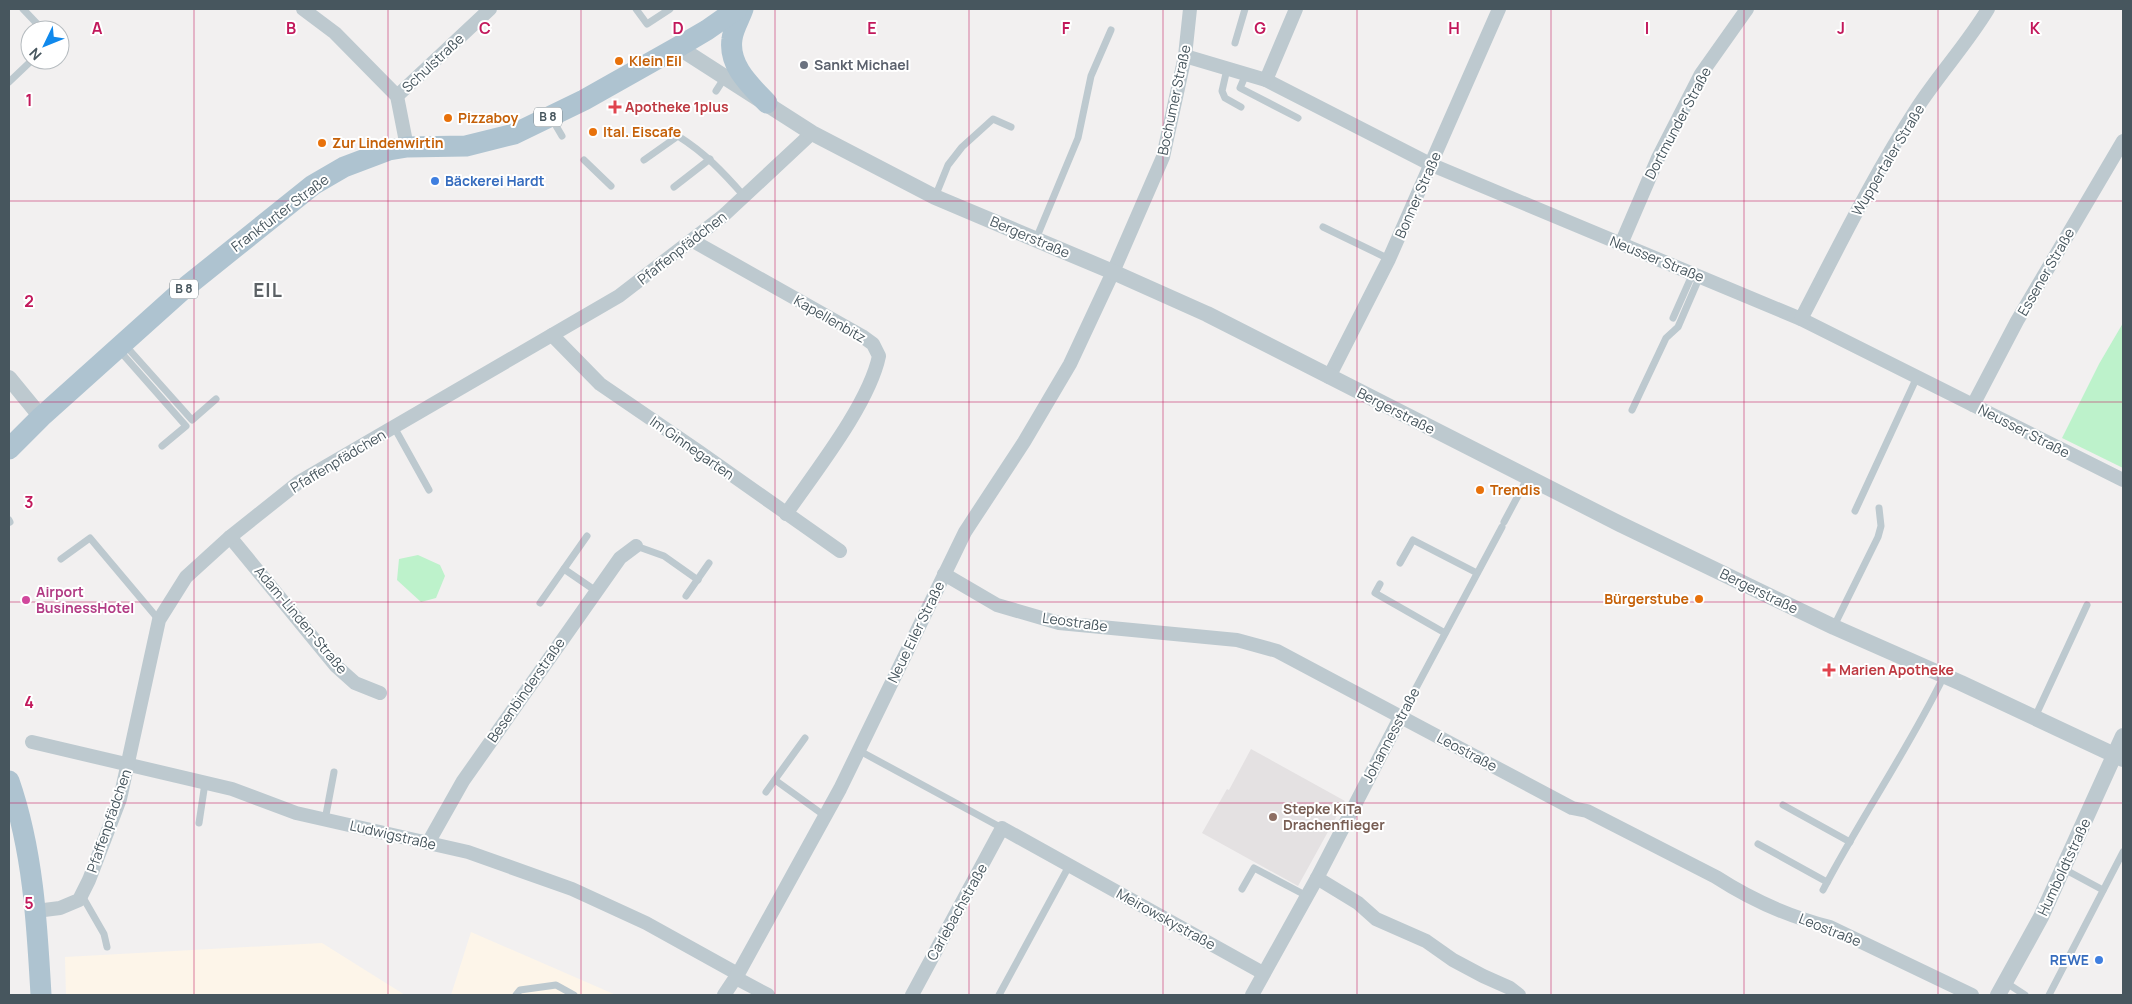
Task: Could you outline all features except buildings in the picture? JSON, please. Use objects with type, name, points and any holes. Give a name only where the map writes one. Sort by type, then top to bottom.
[{"type":"main road","name":"Frankfurter Straße","points":[[9,449],[41,417],[187,286],[313,185],[344,167],[371,155],[407,147],[466,146],[514,134],[584,100],[678,47],[737,9]]},
{"type":"main road","points":[[743,9],[732,39],[734,59],[742,77],[767,103]]},
{"type":"main road","points":[[10,792],[27,848],[36,911],[41,995]]},
{"type":"street","points":[[303,9],[335,33],[397,96],[407,147]]},
{"type":"street","name":"Schulstraße","points":[[397,96],[490,9]]},
{"type":"street","name":"Bochumer Straße","points":[[1113,272],[1163,157],[1185,56],[1190,9]]},
{"type":"street","points":[[1266,80],[1296,9]]},
{"type":"street","name":"Bonner Straße","points":[[1329,377],[1389,259],[1432,165],[1499,9]]},
{"type":"street","name":"Dortmunder Straße","points":[[1621,244],[1658,158],[1701,74],[1747,9]]},
{"type":"street","name":"Wuppertaler Straße","points":[[1800,319],[1868,190],[1918,107],[1973,33],[1988,9]]},
{"type":"street","name":"Bergerstraße","points":[[678,47],[812,133],[935,198],[1113,272],[1207,314],[1527,478],[1834,627],[1944,675],[2119,757]]},
{"type":"street","name":"Neusser Straße","points":[[1185,56],[1266,80],[1432,165],[1800,319],[2123,480]]},
{"type":"street","name":"Pfaffenpfädchen","points":[[36,911],[60,908],[79,900],[89,880],[120,799],[159,620],[186,578],[230,537],[299,482],[619,296],[693,241],[812,133]]},
{"type":"street","name":"Essener Straße","points":[[1974,405],[2017,320],[2123,141]]},
{"type":"street","name":"Kapellenbitz","points":[[693,241],[862,336],[873,344],[879,356],[876,370],[861,400],[786,514]]},
{"type":"street","name":"Neue Eiler Straße","points":[[724,995],[737,976],[825,816],[965,532],[1024,442],[1065,371],[1113,272]]},
{"type":"street","name":"Im Ginnegarten","points":[[552,336],[600,384],[840,551]]},
{"type":"street","points":[[9,378],[41,417]]},
{"type":"street","name":"Adam-Linden-Straße","points":[[230,537],[336,666],[355,683],[380,693]]},
{"type":"street","name":"Besenbinderstraße","points":[[428,844],[462,781],[620,558],[636,546]]},
{"type":"street","name":"Leostraße","points":[[944,574],[997,605],[1059,623],[1237,640],[1264,646],[1401,716],[1572,808],[1586,811],[1736,889],[1807,921],[1830,927],[1972,995]]},
{"type":"street","name":"Johannesstraße","points":[[1252,995],[1317,878],[1401,716]]},
{"type":"street","name":"Humboldtstraße","points":[[2001,988],[2041,917],[2119,757],[2123,736]]},
{"type":"street","name":"Ludwigstraße","points":[[32,742],[232,789],[296,814],[468,852],[572,889],[646,923],[737,976]]},
{"type":"street","name":"Meirowskystraße","points":[[1002,828],[1264,973]]},
{"type":"street","name":"Carlebachstraße","points":[[912,995],[1002,828]]},
{"type":"street","points":[[1317,878],[1358,903],[1376,919],[1426,941],[1453,960],[1510,988],[1520,995]]},
{"type":"street","points":[[737,976],[768,995]]},
{"type":"lane","points":[[23,9],[33,20]]},
{"type":"lane","points":[[636,9],[647,24],[670,9]]},
{"type":"lane","points":[[1234,43],[1244,9]]},
{"type":"lane","points":[[1036,240],[1078,138],[1091,76],[1110,30]]},
{"type":"lane","points":[[1228,69],[1222,90],[1225,98],[1241,106]]},
{"type":"lane","points":[[9,82],[22,70]]},
{"type":"lane","points":[[1246,74],[1240,88],[1298,118]]},
{"type":"lane","points":[[716,91],[725,77]]},
{"type":"lane","points":[[550,116],[562,136]]},
{"type":"lane","points":[[935,198],[948,165],[962,147],[993,119],[1011,127]]},
{"type":"lane","points":[[644,160],[678,136],[710,159],[744,196]]},
{"type":"lane","points":[[674,187],[710,159]]},
{"type":"lane","points":[[584,160],[611,186]]},
{"type":"lane","points":[[1324,227],[1389,259]]},
{"type":"lane","points":[[1673,318],[1696,274]]},
{"type":"lane","points":[[1632,410],[1666,338],[1678,327],[1696,274]]},
{"type":"lane","points":[[120,345],[192,420],[216,399]]},
{"type":"lane","points":[[120,345],[186,426],[162,446]]},
{"type":"lane","points":[[1855,511],[1917,377]]},
{"type":"lane","points":[[394,427],[429,490]]},
{"type":"lane","name":"Johannesstraße","points":[[1401,716],[1527,478]]},
{"type":"lane","points":[[1834,627],[1878,537],[1881,526],[1879,508]]},
{"type":"lane","points":[[540,603],[588,536]]},
{"type":"lane","points":[[61,558],[90,538],[159,620]]},
{"type":"lane","points":[[1400,564],[1413,540],[1477,573]]},
{"type":"lane","points":[[636,546],[664,556],[698,580]]},
{"type":"lane","points":[[686,596],[709,563]]},
{"type":"lane","points":[[564,569],[596,591]]},
{"type":"lane","points":[[1380,584],[1375,593],[1445,634]]},
{"type":"lane","points":[[2035,718],[2087,605]]},
{"type":"lane","points":[[1823,890],[1944,675]]},
{"type":"lane","points":[[766,792],[805,738]]},
{"type":"lane","points":[[858,750],[1002,828]]},
{"type":"lane","points":[[325,820],[334,772]]},
{"type":"lane","points":[[775,780],[825,816]]},
{"type":"lane","points":[[199,823],[205,783]]},
{"type":"lane","points":[[1783,805],[1850,842]]},
{"type":"lane","points":[[1758,844],[1827,882]]},
{"type":"lane","points":[[2049,995],[2123,852]]},
{"type":"lane","points":[[1000,995],[1069,866]]},
{"type":"lane","points":[[1242,889],[1254,868],[1307,896]]},
{"type":"lane","points":[[2064,869],[2103,890]]},
{"type":"lane","points":[[81,894],[104,934],[107,947]]},
{"type":"lane","points":[[516,995],[520,990],[556,985],[574,995]]},
{"type":"lane","points":[[2001,988],[2025,995]]},
{"type":"shaded area","name":"Stepke KiTa Drachenflieger","points":[[1251,749],[1345,801],[1298,886],[1202,833],[1227,789],[1229,790]]},
{"type":"shaded area","points":[[471,932],[616,995],[451,995]]},
{"type":"shaded area","points":[[322,943],[405,995],[66,995],[65,957]]},
{"type":"green space","points":[[2123,323],[2123,468],[2062,438],[2099,364]]},
{"type":"green space","points":[[418,555],[440,565],[445,576],[436,598],[421,602],[397,580],[399,559]]},
{"type":"place","name":"Klein Eil","points":[[619,61]]},
{"type":"place","name":"Sankt Michael","points":[[804,65]]},
{"type":"place","name":"Apotheke 1plus","points":[[615,107]]},
{"type":"place","name":"Pizzaboy","points":[[448,118]]},
{"type":"place","name":"Ital. Eiscafe","points":[[593,132]]},
{"type":"place","name":"Zur Lindenwirtin","points":[[322,143]]},
{"type":"place","name":"Bäckerei Hardt","points":[[435,181]]},
{"type":"place","name":"Trendis","points":[[1480,490]]},
{"type":"place","name":"Bürgerstube","points":[[1699,599]]},
{"type":"place","name":"Airport BusinessHotel","points":[[26,600]]},
{"type":"place","name":"Marien Apotheke","points":[[1829,670]]},
{"type":"place","name":"Stepke KiTa Drachenflieger","points":[[1273,817]]},
{"type":"place","name":"REWE","points":[[2099,960]]},
{"type":"district","name":"EIL","points":[[268,290]]}]
